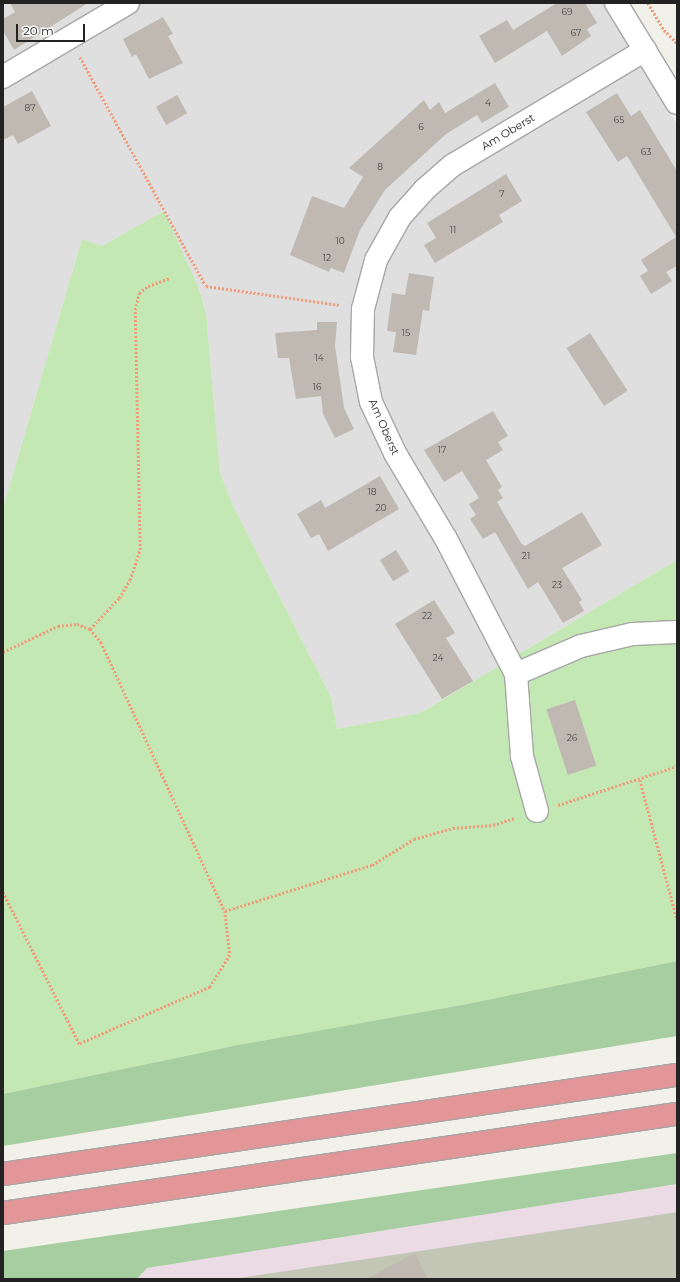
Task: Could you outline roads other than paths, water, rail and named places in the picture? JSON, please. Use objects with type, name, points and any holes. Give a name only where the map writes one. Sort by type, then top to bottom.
[{"type":"highway","points":[[3,1174],[677,1075]]},
{"type":"highway","points":[[3,1214],[677,1114]]},
{"type":"street","points":[[3,77],[70,39],[128,3]]},
{"type":"street","points":[[616,3],[677,103]]},
{"type":"street","name":"Am Oberst","points":[[516,674],[446,539],[395,453],[371,402],[362,357],[362,309],[376,260],[400,217],[424,190],[453,165],[645,50]]},
{"type":"street","points":[[537,811],[522,756],[516,674],[581,646],[633,634],[677,632]]}]
